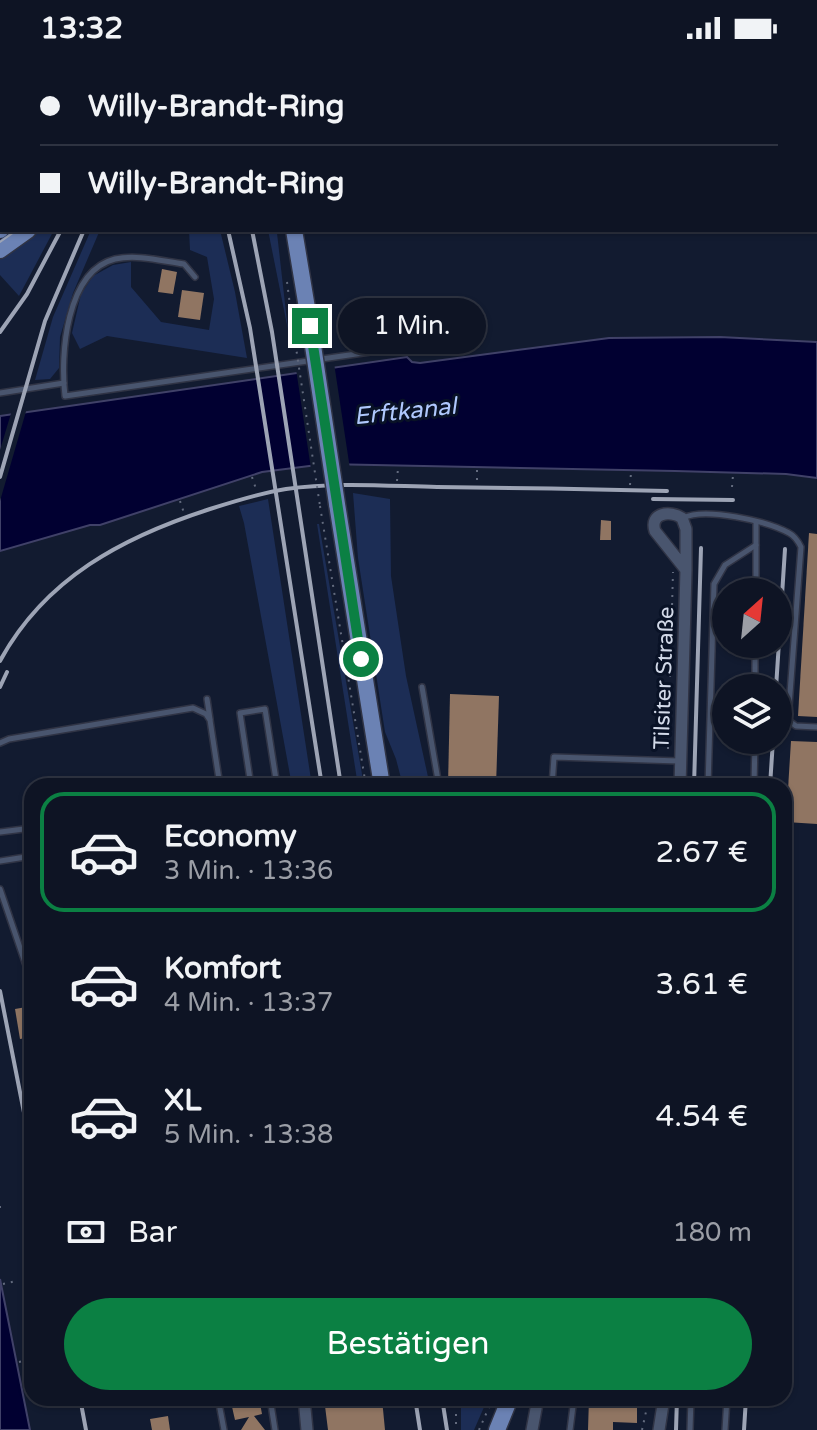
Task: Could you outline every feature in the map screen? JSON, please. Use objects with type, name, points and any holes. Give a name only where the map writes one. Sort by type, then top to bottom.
[{"type":"main road","points":[[0,250],[25,232]]},
{"type":"main road","points":[[294,232],[310,326],[329,505],[380,778]]},
{"type":"main road","points":[[497,1430],[507,1406]]},
{"type":"street","points":[[682,518],[671,512],[665,513],[655,520],[653,526],[686,570]]},
{"type":"street","name":"Tilsiter Straße","points":[[680,778],[686,570],[686,529],[682,518]]},
{"type":"street","points":[[305,1406],[307,1430]]},
{"type":"street","points":[[532,1430],[536,1406]]},
{"type":"street","points":[[659,1430],[663,1406]]},
{"type":"lane","points":[[195,277],[184,264],[130,257],[111,260],[90,273],[76,297],[70,325],[65,396],[384,350]]},
{"type":"lane","points":[[0,393],[64,383]]},
{"type":"lane","points":[[682,518],[700,512],[756,523],[790,533],[801,547],[788,720],[796,726],[817,727]]},
{"type":"lane","points":[[756,523],[756,578]]},
{"type":"lane","points":[[708,778],[714,584],[725,565],[756,545]]},
{"type":"lane","points":[[422,687],[438,778]]},
{"type":"lane","points":[[207,699],[219,778]]},
{"type":"lane","points":[[0,743],[193,708],[206,714],[210,720]]},
{"type":"lane","points":[[250,778],[240,713],[265,709],[276,778]]},
{"type":"lane","points":[[754,778],[755,754]]},
{"type":"lane","points":[[553,778],[554,757],[681,761]]},
{"type":"lane","points":[[0,832],[24,829]]},
{"type":"lane","points":[[0,861],[24,857]]},
{"type":"lane","points":[[0,889],[24,960]]},
{"type":"lane","points":[[220,1406],[224,1430]]},
{"type":"lane","points":[[271,1406],[275,1430]]},
{"type":"lane","points":[[570,1430],[573,1406]]},
{"type":"lane","points":[[690,1430],[691,1406]]},
{"type":"lane","points":[[725,1430],[726,1406]]},
{"type":"path","points":[[286,275],[293,328],[329,505],[365,778]]},
{"type":"path","points":[[397,481],[398,468]]},
{"type":"path","points":[[477,470],[477,482]]},
{"type":"path","points":[[630,485],[631,473]]},
{"type":"path","points":[[732,487],[733,475]]},
{"type":"path","points":[[252,477],[256,489]]},
{"type":"path","points":[[180,501],[184,513]]},
{"type":"path","points":[[667,778],[673,566],[668,561],[668,549]]},
{"type":"path","points":[[3,1284],[16,1281]]},
{"type":"path","points":[[19,1362],[24,1361]]},
{"type":"path","points":[[456,1406],[456,1430]]},
{"type":"path","points":[[479,1430],[490,1406]]},
{"type":"path","points":[[642,1430],[647,1406]]},
{"type":"shaded area","points":[[35,232],[53,232],[19,296],[0,275],[0,259]]},
{"type":"shaded area","points":[[90,232],[99,232],[73,293],[60,337],[59,368],[50,379],[35,380],[53,317]]},
{"type":"shaded area","points":[[189,232],[220,232],[247,358],[107,336],[80,349],[72,333],[81,294],[93,276],[113,265],[131,262],[131,287],[161,322],[209,330],[214,299],[207,257],[190,250]]},
{"type":"shaded area","points":[[268,232],[277,233],[288,330]]},
{"type":"shaded area","points":[[353,493],[390,499],[391,576],[406,676],[428,778],[401,778],[385,732],[358,558]]},
{"type":"shaded area","points":[[268,499],[311,778],[291,778],[239,506]]},
{"type":"shaded area","points":[[317,524],[363,778],[357,778]]},
{"type":"shaded area","points":[[461,1406],[484,1406],[474,1430],[461,1430]]},
{"type":"water","name":"Erftkanal","points":[[720,337],[817,342],[817,478],[786,474],[325,464],[262,472],[100,525],[90,525],[0,551],[0,416],[407,357],[412,362],[420,363],[609,338]]},
{"type":"water","points":[[0,1279],[30,1430],[0,1430]]},
{"type":"pier","points":[[334,363],[350,469],[311,469],[296,369]]},
{"type":"pier","points":[[27,408],[0,501],[0,450],[12,410]]},
{"type":"building","points":[[162,269],[177,272],[173,294],[158,292]]},
{"type":"building","points":[[182,290],[204,293],[200,320],[178,317]]},
{"type":"building","points":[[601,520],[611,521],[611,540],[600,540]]},
{"type":"building","points":[[809,533],[817,534],[817,717],[798,716]]},
{"type":"building","points":[[450,694],[499,696],[496,778],[448,778]]},
{"type":"building","points":[[792,741],[817,742],[817,824],[792,822],[792,778],[789,778]]},
{"type":"building","points":[[24,1007],[24,1038],[20,1039],[15,1009]]},
{"type":"building","points":[[232,1406],[260,1406],[262,1414],[254,1416],[265,1430],[241,1430],[249,1417],[235,1420]]},
{"type":"building","points":[[325,1406],[383,1406],[385,1430],[328,1430]]},
{"type":"building","points":[[589,1406],[637,1406],[637,1423],[613,1422],[613,1430],[588,1430]]},
{"type":"building","points":[[168,1416],[170,1430],[152,1430],[150,1419]]},
{"type":"tram line","points":[[0,242],[14,232]]},
{"type":"railway","points":[[0,332],[27,294],[60,232]]},
{"type":"railway","points":[[0,477],[45,321],[83,232]]},
{"type":"railway","points":[[228,232],[250,328],[321,778]]},
{"type":"railway","points":[[252,232],[272,332],[340,778]]},
{"type":"railway","points":[[0,661],[18,632],[40,606],[89,564],[178,520],[257,495],[286,489],[342,485],[667,491]]},
{"type":"railway","points":[[653,499],[733,500]]},
{"type":"railway","points":[[694,778],[701,548]]},
{"type":"railway","points":[[777,674],[785,549]]},
{"type":"railway","points":[[0,687],[7,672]]},
{"type":"railway","points":[[771,778],[772,754]]},
{"type":"railway","points":[[0,991],[24,1112]]},
{"type":"railway","points":[[82,1406],[86,1430]]},
{"type":"railway","points":[[416,1406],[420,1430]]},
{"type":"railway","points":[[443,1406],[447,1430]]},
{"type":"railway","points":[[676,1430],[677,1406]]},
{"type":"railway","points":[[744,1430],[746,1406]]},
{"type":"route","points":[[310,326],[361,659]]}]
